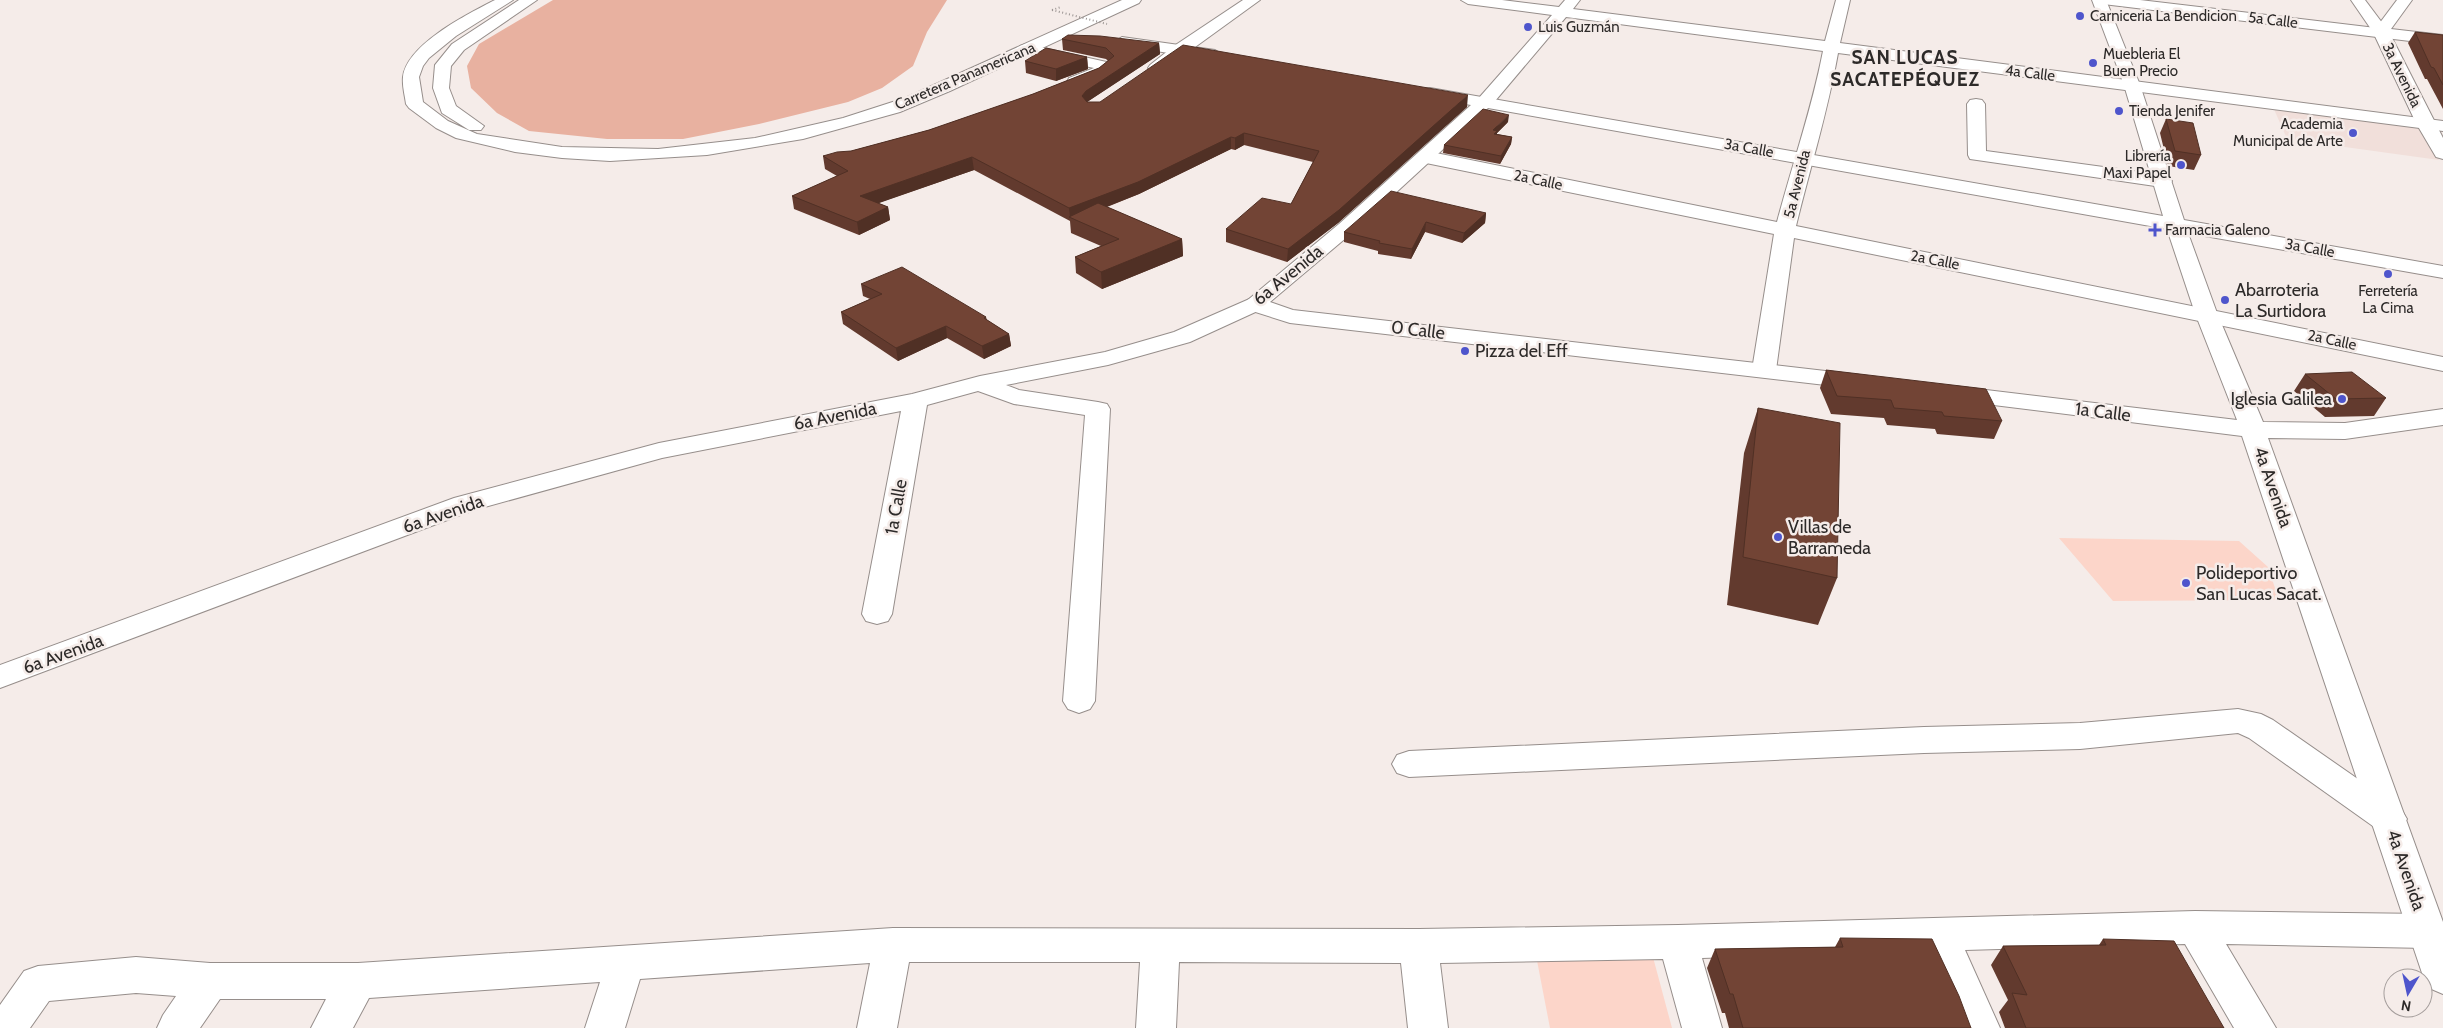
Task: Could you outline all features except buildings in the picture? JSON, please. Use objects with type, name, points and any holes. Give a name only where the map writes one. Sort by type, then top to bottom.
[{"type":"main road","name":"Carretera Panamericana","points":[[506,0],[441,38],[423,56],[411,76],[415,104],[446,128],[487,142],[546,153],[609,155],[679,152],[745,144],[821,129],[895,107],[967,78],[1134,0]]},
{"type":"main road","name":"Carretera Panamericana","points":[[530,0],[502,16],[458,47],[443,65],[441,88],[448,109],[477,127],[522,140],[580,148],[647,148],[718,143],[786,131],[846,115],[953,69],[1101,0]]},
{"type":"main road","points":[[1140,79],[1180,49],[1253,0]]},
{"type":"main road","name":"4a Calle","points":[[1468,0],[1569,6],[1831,48],[2443,126]]},
{"type":"main road","name":"5a Avenida","points":[[1764,370],[1785,231],[1802,158],[1824,93],[1831,48],[1843,0]]},
{"type":"main road","name":"4a Avenida","points":[[2099,0],[2132,86],[2175,224],[2206,314],[2253,430],[2443,976]]},
{"type":"main road","name":"5a Calle","points":[[2103,0],[2443,40]]},
{"type":"main road","name":"3a Avenida","points":[[2358,0],[2381,32],[2425,123],[2443,153]]},
{"type":"main road","points":[[2381,32],[2405,0]]},
{"type":"main road","name":"6a Avenida","points":[[0,677],[464,504],[659,451],[915,401],[980,383],[1108,358],[1182,337],[1254,304],[1346,228],[1484,103],[1569,6]]},
{"type":"main road","points":[[1053,39],[1086,39]]},
{"type":"main road","points":[[1111,41],[1229,57]]},
{"type":"main road","points":[[1026,49],[1105,66],[1104,70],[1098,73],[1062,87]]},
{"type":"main road","name":"3a Calle","points":[[1415,90],[2443,272]]},
{"type":"main road","points":[[1976,104],[1977,154],[2162,181]]},
{"type":"main road","name":"2a Calle","points":[[1426,157],[1785,231],[2206,314],[2443,364]]},
{"type":"main road","name":"0 Calle","points":[[1254,304],[1290,316],[1764,370]]},
{"type":"main road","points":[[1764,370],[1881,385]]},
{"type":"main road","points":[[980,383],[1014,398],[1098,409],[1079,701]]},
{"type":"main road","name":"1a Calle","points":[[1930,391],[2253,430],[2345,431],[2443,417]]},
{"type":"main road","name":"1a Calle","points":[[876,614],[915,401]]},
{"type":"main road","points":[[1409,764],[1924,740],[2080,736],[2238,721],[2249,723],[2261,729],[2389,820]]},
{"type":"main road","points":[[7,1028],[38,984],[136,975],[210,981],[358,981],[894,945],[1419,946],[1678,942],[2195,927],[2427,931]]},
{"type":"main road","points":[[2195,927],[2256,1028]]},
{"type":"main road","points":[[1938,933],[1980,1028]]},
{"type":"main road","points":[[1678,942],[1702,1028]]},
{"type":"main road","points":[[877,1028],[894,945]]},
{"type":"main road","points":[[1419,946],[1428,1028]]},
{"type":"main road","points":[[1156,1028],[1160,947]]},
{"type":"main road","points":[[605,1028],[626,962]]},
{"type":"main road","points":[[177,1028],[210,981]]},
{"type":"main road","points":[[331,1028],[358,981]]},
{"type":"path","points":[[1052,10],[1106,24]]},
{"type":"shaded area","points":[[553,0],[947,0],[927,32],[913,66],[882,88],[848,102],[759,124],[683,139],[607,139],[529,131],[497,113],[471,88],[467,66],[479,44]]},
{"type":"shaded area","name":"Academia Municipal de Arte","points":[[2273,107],[2418,127],[2439,160],[2287,139]]},
{"type":"shaded area","name":"Polideportivo San Lucas Sacat.","points":[[2059,538],[2239,541],[2268,567],[2279,600],[2113,601]]},
{"type":"shaded area","points":[[1534,945],[1650,946],[1672,1028],[1550,1028]]},
{"type":"place","name":"Carniceria La Bendicion","points":[[2080,16]]},
{"type":"place","name":"Luis Guzmán","points":[[1528,27]]},
{"type":"place","name":"Muebleria El Buen Precio","points":[[2093,63]]},
{"type":"place","name":"Tienda Jenifer","points":[[2119,111]]},
{"type":"place","name":"Academia Municipal de Arte","points":[[2353,133]]},
{"type":"place","name":"Librería Maxi Papel","points":[[2181,165]]},
{"type":"place","name":"Farmacia Galeno","points":[[2155,230]]},
{"type":"place","name":"Ferretería La Cima","points":[[2388,274]]},
{"type":"place","name":"Abarroteria La Surtidora","points":[[2225,300]]},
{"type":"place","name":"Pizza del Eff","points":[[1465,351]]},
{"type":"place","name":"Iglesia Galilea","points":[[2342,399]]},
{"type":"place","name":"Villas de Barrameda","points":[[1778,537]]},
{"type":"place","name":"Polideportivo San Lucas Sacat.","points":[[2186,583]]},
{"type":"district","name":"SAN LUCAS SACATEPÉQUEZ","points":[[1905,68]]}]
